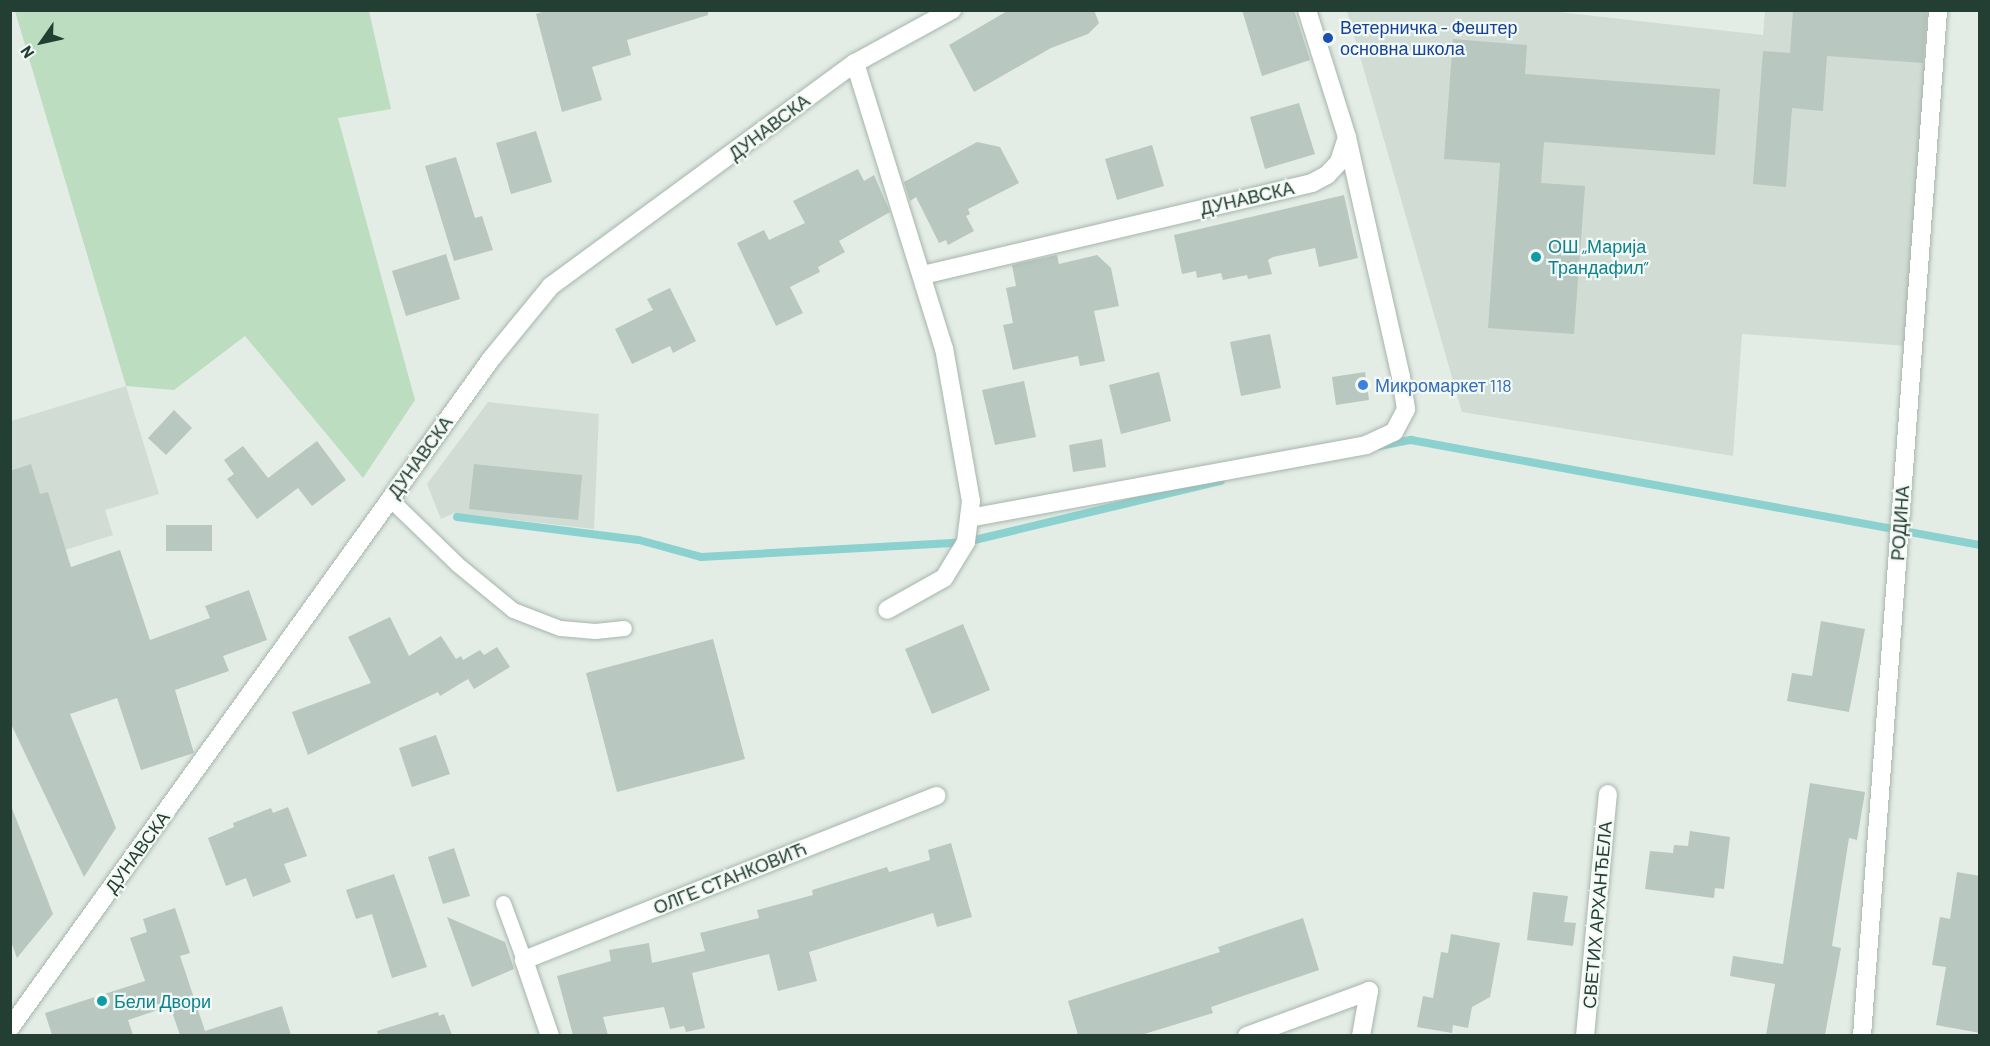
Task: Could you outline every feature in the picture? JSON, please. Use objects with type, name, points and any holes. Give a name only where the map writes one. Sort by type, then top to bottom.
[{"type":"street","name":"ДУНАВСКА","points":[[10,1028],[491,359],[551,286],[855,63],[952,10]]},
{"type":"street","points":[[969,518],[1366,445],[1394,432],[1406,409],[1401,377],[1347,137],[1307,10]]},
{"type":"street","name":"РОДИНА","points":[[1862,1035],[1938,10]]},
{"type":"street","points":[[855,63],[923,275],[961,431],[971,501],[966,542],[944,578],[887,610]]},
{"type":"street","name":"ДУНАВСКА","points":[[923,275],[1312,183],[1328,175],[1339,162],[1347,137]]},
{"type":"street","name":"СВЕТИХ АРХАНЂЕЛА","points":[[1585,1035],[1608,794]]},
{"type":"street","name":"ОЛГЕ СТАНКОВИЋ","points":[[524,960],[937,796]]},
{"type":"street","points":[[524,960],[550,1035]]},
{"type":"street","points":[[1247,1035],[1369,992],[1361,1035]]},
{"type":"lane","points":[[390,499],[483,588],[513,610],[560,628],[595,631],[624,627]]},
{"type":"lane","points":[[503,903],[524,960]]},
{"type":"shaded area","points":[[1347,11],[1550,11],[1763,35],[1765,11],[1932,11],[1908,346],[1742,334],[1733,456],[1462,412]]},
{"type":"shaded area","points":[[126,386],[159,494],[105,510],[113,535],[65,550],[11,594],[11,421]]},
{"type":"shaded area","points":[[488,402],[599,414],[594,529],[454,513],[441,519],[427,484]]},
{"type":"green space","points":[[15,11],[369,11],[391,109],[338,118],[415,400],[363,478],[245,336],[174,390],[126,386]]},
{"type":"building","points":[[548,10],[708,10],[708,15],[627,40],[631,55],[592,67],[602,100],[562,112],[536,14]]},
{"type":"building","points":[[1009,10],[1094,10],[1099,23],[1088,34],[1051,48],[974,92],[949,45]]},
{"type":"building","points":[[1242,10],[1294,10],[1310,60],[1262,76]]},
{"type":"building","points":[[1793,10],[1927,10],[1923,63],[1827,56],[1823,111],[1792,108],[1786,187],[1753,184],[1763,51],[1790,53]]},
{"type":"building","name":"ОШ „Марија Трандафил”","points":[[1453,39],[1527,45],[1525,74],[1720,89],[1715,155],[1544,142],[1541,183],[1585,186],[1574,334],[1488,328],[1500,163],[1444,159]]},
{"type":"building","points":[[1299,103],[1315,154],[1265,169],[1250,117]]},
{"type":"building","points":[[536,131],[552,182],[511,194],[496,143]]},
{"type":"building","points":[[977,142],[1000,147],[1019,183],[968,209],[970,214],[966,216],[974,231],[948,245],[946,240],[939,243],[916,197],[910,201],[904,182]]},
{"type":"building","points":[[1152,145],[1164,186],[1117,200],[1105,159]]},
{"type":"building","points":[[456,157],[475,218],[482,216],[493,250],[454,261],[425,166]]},
{"type":"building","points":[[858,169],[864,181],[874,175],[890,212],[839,241],[845,252],[818,267],[820,272],[790,287],[803,313],[776,326],[737,243],[764,230],[769,240],[805,223],[793,201]]},
{"type":"building","points":[[1344,195],[1358,258],[1319,267],[1315,248],[1273,257],[1268,260],[1272,274],[1248,279],[1247,275],[1223,280],[1221,273],[1197,278],[1196,271],[1182,274],[1174,235]]},
{"type":"building","points":[[446,254],[460,299],[406,316],[392,271]]},
{"type":"building","points":[[1057,255],[1059,264],[1097,255],[1111,268],[1119,306],[1094,311],[1105,361],[1080,366],[1078,356],[1013,370],[1003,325],[1013,323],[1006,288],[1016,286],[1012,265]]},
{"type":"building","points":[[670,288],[696,341],[673,353],[670,346],[632,364],[615,329],[653,310],[647,299]]},
{"type":"building","points":[[1270,334],[1281,388],[1241,396],[1230,342]]},
{"type":"building","points":[[1159,372],[1171,421],[1121,434],[1109,385]]},
{"type":"building","points":[[1365,372],[1369,400],[1336,405],[1332,377]]},
{"type":"building","points":[[1024,381],[1036,437],[995,445],[982,390]]},
{"type":"building","points":[[174,410],[192,428],[166,455],[148,438]]},
{"type":"building","points":[[1102,439],[1106,467],[1073,472],[1069,445]]},
{"type":"building","points":[[317,441],[346,480],[312,506],[298,488],[257,519],[227,479],[234,474],[224,460],[243,446],[268,478]]},
{"type":"building","points":[[31,464],[40,494],[48,492],[71,567],[120,550],[150,640],[210,618],[205,606],[249,590],[267,640],[223,656],[229,671],[175,690],[194,753],[141,770],[117,698],[70,714],[116,828],[84,877],[10,722],[10,471]]},
{"type":"building","points":[[474,464],[582,475],[578,520],[469,509]]},
{"type":"building","points":[[166,525],[212,525],[212,551],[166,551]]},
{"type":"building","points":[[390,617],[409,656],[441,636],[456,659],[461,656],[463,660],[480,650],[484,655],[497,647],[510,667],[474,689],[468,679],[440,696],[438,692],[308,755],[292,712],[371,683],[348,637]]},
{"type":"building","points":[[1821,621],[1865,629],[1849,712],[1787,701],[1792,673],[1812,676]]},
{"type":"building","points":[[963,624],[990,690],[932,714],[905,649]]},
{"type":"building","points":[[713,639],[745,759],[617,792],[586,673]]},
{"type":"building","points":[[436,735],[450,774],[412,787],[399,748]]},
{"type":"building","points":[[1810,783],[1865,792],[1857,840],[1849,838],[1832,946],[1841,948],[1825,1035],[1766,1035],[1775,984],[1730,976],[1733,956],[1783,964]]},
{"type":"building","points":[[10,803],[53,914],[17,958],[10,939]]},
{"type":"building","points":[[288,807],[307,856],[284,864],[291,882],[253,897],[246,878],[226,886],[208,838],[234,827],[233,823],[271,808],[273,813]]},
{"type":"building","points":[[1690,831],[1730,837],[1724,889],[1715,888],[1714,898],[1645,889],[1650,851],[1673,853],[1674,845],[1688,846]]},
{"type":"building","points":[[951,843],[972,917],[937,927],[933,913],[809,952],[817,981],[778,991],[769,954],[692,973],[705,1028],[686,1032],[684,1026],[670,1029],[664,1007],[603,1017],[608,1035],[573,1035],[557,976],[611,961],[609,950],[649,943],[652,963],[705,951],[700,933],[759,918],[757,910],[813,895],[812,890],[887,867],[889,872],[930,860],[928,850]]},
{"type":"building","points":[[454,848],[470,896],[443,904],[428,857]]},
{"type":"building","points":[[1957,872],[1980,876],[1980,1033],[1936,1025],[1946,967],[1932,965],[1940,917],[1950,919]]},
{"type":"building","points":[[394,874],[427,967],[392,978],[372,914],[356,919],[346,890]]},
{"type":"building","points":[[1533,892],[1568,896],[1564,922],[1576,923],[1573,946],[1527,940]]},
{"type":"building","points":[[175,908],[190,953],[180,956],[205,1031],[282,1006],[291,1035],[180,1035],[170,1006],[128,1020],[133,1035],[52,1035],[45,1013],[145,981],[130,938],[147,932],[143,919]]},
{"type":"building","points":[[447,917],[505,942],[514,969],[472,987]]},
{"type":"building","points":[[1303,918],[1319,970],[1211,1007],[1213,1013],[1141,1035],[1078,1035],[1068,1001],[1220,952],[1218,947]]},
{"type":"building","points":[[1451,934],[1500,943],[1490,997],[1472,1007],[1468,1028],[1453,1025],[1452,1033],[1417,1027],[1423,996],[1433,998],[1441,952],[1448,953]]},
{"type":"building","points":[[438,1012],[439,1016],[444,1014],[452,1035],[378,1035],[377,1031]]},
{"type":"waterway","points":[[1379,446],[1411,440],[1980,545]]},
{"type":"waterway","points":[[457,517],[639,540],[701,557],[966,542],[1221,481]]},
{"type":"place","name":"Ветерничка - Фештер основна школа","points":[[1328,38]]},
{"type":"place","name":"ОШ „Марија Трандафил”","points":[[1536,257]]},
{"type":"place","name":"Микромаркет 118","points":[[1363,385]]},
{"type":"place","name":"Бели Двори","points":[[102,1001]]}]
